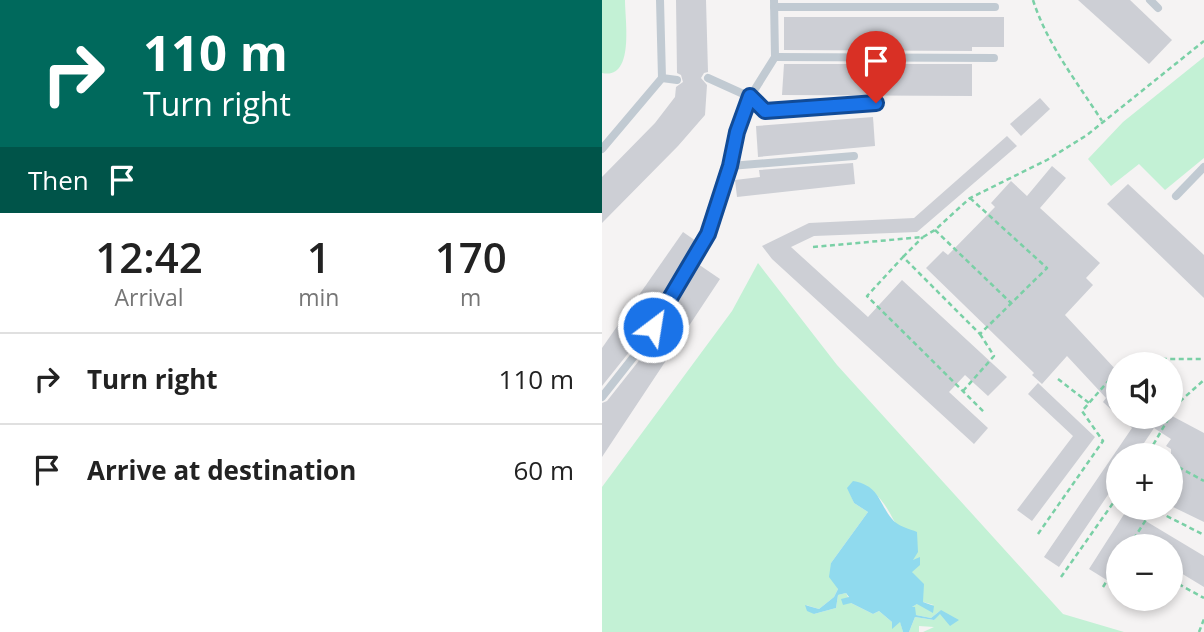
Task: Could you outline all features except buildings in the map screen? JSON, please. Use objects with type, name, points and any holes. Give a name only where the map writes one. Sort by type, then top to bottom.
[{"type":"lane","points":[[602,149],[662,78],[660,0]]},
{"type":"lane","points":[[1150,0],[1158,8]]},
{"type":"lane","points":[[602,397],[639,350],[708,234],[750,96],[775,57],[774,3],[995,7]]},
{"type":"lane","points":[[775,57],[994,58]]},
{"type":"lane","points":[[662,78],[677,80]]},
{"type":"lane","points":[[708,78],[750,96],[765,111],[876,103]]},
{"type":"lane","points":[[730,166],[854,156]]},
{"type":"lane","points":[[1176,196],[1204,167]]},
{"type":"path","points":[[1033,0],[1040,21],[1058,54],[1103,122]]},
{"type":"path","points":[[985,413],[867,296],[923,237],[935,230],[970,198],[1047,160],[1087,135],[1204,41]]},
{"type":"path","points":[[970,198],[1047,268],[980,334]]},
{"type":"path","points":[[935,230],[1011,303]]},
{"type":"path","points":[[813,247],[923,237]]},
{"type":"path","points":[[903,257],[980,334],[994,356],[962,391]]},
{"type":"path","points":[[1183,359],[1204,359]]},
{"type":"path","points":[[1058,379],[1089,403]]},
{"type":"path","points":[[1183,399],[1204,380]]},
{"type":"path","points":[[1038,534],[1104,441],[1082,411],[1106,384]]},
{"type":"path","points":[[1183,470],[1204,481]]},
{"type":"path","points":[[1137,534],[1153,509],[1204,535]]},
{"type":"path","points":[[1061,577],[1106,513]]},
{"type":"path","points":[[1103,587],[1106,582]]},
{"type":"path","points":[[1183,587],[1204,598]]},
{"type":"path","points":[[1199,632],[1204,620]]},
{"type":"green space","points":[[602,0],[625,0],[624,59],[620,68],[612,73],[602,73]]},
{"type":"green space","points":[[1204,57],[1204,158],[1165,190],[1139,164],[1111,186],[1088,159],[1123,122]]},
{"type":"green space","points":[[758,263],[837,365],[1063,614],[1124,632],[923,632],[934,627],[919,626],[919,632],[909,632],[915,617],[934,620],[941,610],[931,618],[916,615],[908,609],[917,604],[934,605],[923,602],[912,572],[912,561],[883,502],[864,486],[853,482],[848,488],[854,503],[868,512],[831,563],[838,589],[834,597],[819,609],[806,605],[814,614],[836,608],[838,595],[846,593],[851,603],[873,614],[879,611],[892,622],[900,621],[903,632],[602,632],[602,487],[732,311]]},
{"type":"water","points":[[853,481],[874,491],[894,521],[917,532],[918,552],[913,560],[920,557],[920,565],[912,572],[924,584],[923,602],[934,606],[933,613],[917,604],[912,607],[915,607],[916,615],[931,618],[941,610],[959,620],[950,626],[940,614],[934,620],[915,617],[909,632],[903,632],[900,622],[892,629],[892,622],[879,611],[873,614],[851,603],[843,605],[841,599],[849,597],[846,593],[838,595],[836,608],[814,614],[807,611],[805,605],[819,609],[834,597],[838,589],[829,577],[831,563],[868,512],[854,503],[847,488]]},
{"type":"route","points":[[653,327],[708,234],[750,96],[765,111],[876,103]]}]
